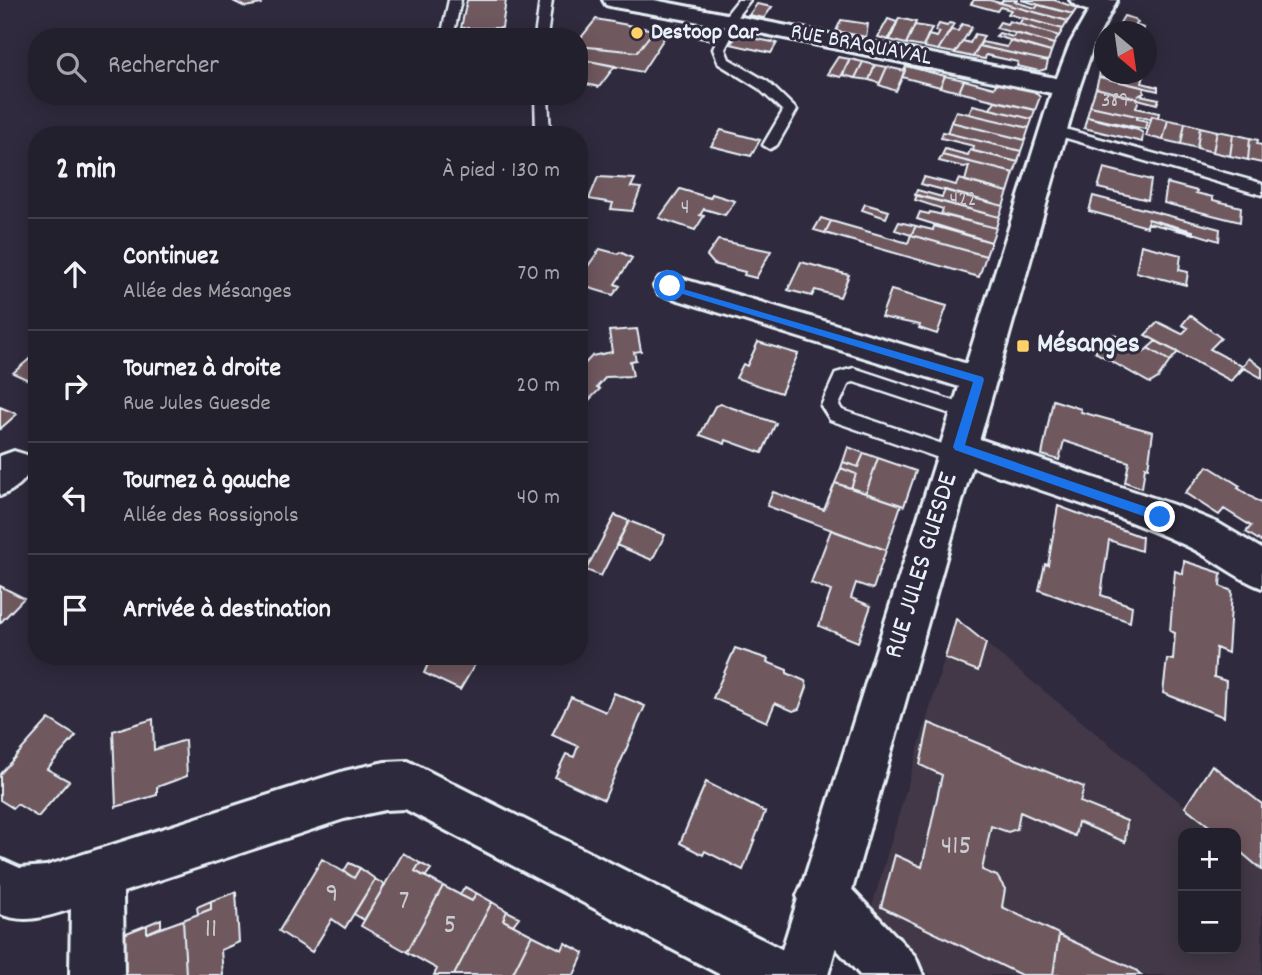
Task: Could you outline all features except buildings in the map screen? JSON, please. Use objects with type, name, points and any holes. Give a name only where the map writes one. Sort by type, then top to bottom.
[{"type":"street","name":"RUE BRAQUAVAL","points":[[614,0],[735,14],[1066,88]]},
{"type":"street","name":"RUE JULES GUESDE","points":[[801,975],[1066,88],[1096,2]]},
{"type":"street","points":[[670,286],[1160,517],[1204,535],[1262,570]]},
{"type":"street","points":[[0,885],[15,894],[46,892],[344,795],[385,786],[408,785],[776,975]]},
{"type":"street","points":[[97,877],[97,975]]},
{"type":"street","points":[[823,896],[896,975]]},
{"type":"lane","points":[[449,28],[455,0]]},
{"type":"lane","points":[[542,28],[546,0]]},
{"type":"lane","points":[[735,14],[719,49],[723,61],[763,85],[790,110],[770,145]]},
{"type":"lane","points":[[541,105],[542,126]]},
{"type":"lane","points":[[1054,130],[1262,190]]},
{"type":"lane","points":[[854,375],[966,424],[836,415],[830,406],[842,378],[854,375]]},
{"type":"shaded area","points":[[956,619],[1212,828],[1178,828],[1178,954],[1241,954],[1241,852],[1262,869],[1262,975],[930,975],[871,910]]},
{"type":"place","name":"Destoop Car","points":[[637,33]]},
{"type":"place","name":"Mésanges","points":[[1023,346]]},
{"type":"route","points":[[670,286],[979,380],[959,447],[1160,517]]}]
